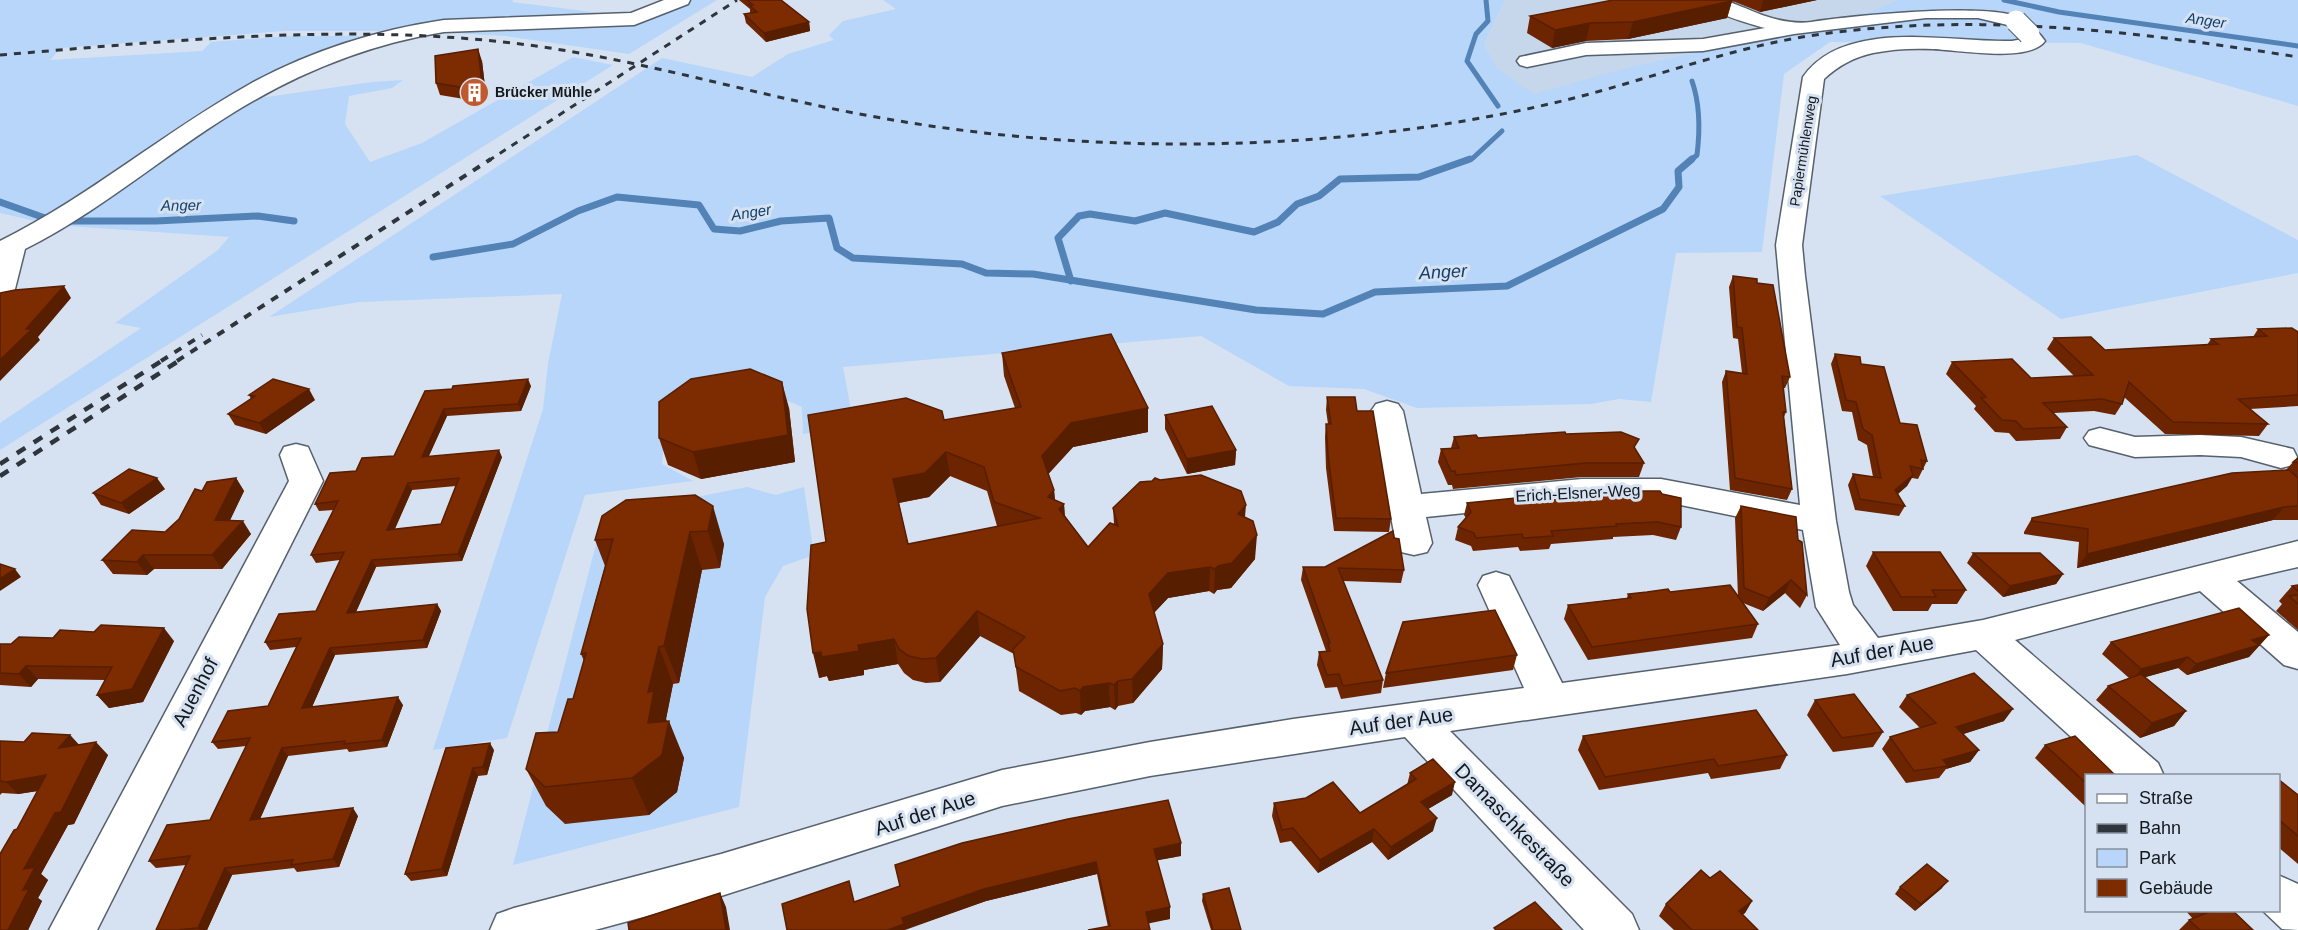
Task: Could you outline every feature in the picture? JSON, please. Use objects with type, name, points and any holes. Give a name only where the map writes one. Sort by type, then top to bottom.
[{"type":"street","points":[[0,294],[6,248],[57,220],[258,88],[299,69],[420,28],[634,19],[681,0]]},
{"type":"street","name":"Papiermühlenweg","points":[[1710,0],[1749,17],[1798,29]]},
{"type":"street","name":"Papiermühlenweg","points":[[1527,61],[1586,49],[1703,45],[1798,29],[1952,8],[1992,10],[2004,14],[2035,41],[2025,46],[2007,48],[1922,43],[1888,45],[1832,60],[1814,77],[1789,245],[1819,521],[1835,608],[1869,654]]},
{"type":"street","points":[[1387,411],[1414,543]]},
{"type":"street","points":[[2100,438],[2135,447],[2200,445],[2241,447],[2292,455]]},
{"type":"street","name":"Auenhof","points":[[73,930],[306,481],[296,455]]},
{"type":"street","name":"Erich-Elsner-Weg","points":[[1407,507],[1582,490],[1661,490],[1819,521]]},
{"type":"street","name":"Auf der Aue","points":[[528,929],[743,869],[1002,788],[1150,759],[1869,654],[1983,634],[2298,554]]},
{"type":"street","points":[[2207,576],[2298,654]]},
{"type":"street","points":[[1496,585],[1550,700]]},
{"type":"street","points":[[1983,634],[2141,774]]},
{"type":"street","name":"Damaschkestraße","points":[[1414,720],[1615,930]]},
{"type":"street","points":[[2280,898],[2298,914]]},
{"type":"shaded area","points":[[1505,0],[1897,0],[1872,11],[1622,69],[1534,95],[1497,68],[1484,44]]},
{"type":"green space","points":[[0,0],[513,0],[512,2],[633,17],[399,31],[284,31],[61,48],[50,60],[202,51],[211,42],[289,36],[379,36],[292,68],[48,224],[0,213]]},
{"type":"green space","points":[[682,0],[717,0],[629,54],[505,36],[417,31],[611,22]]},
{"type":"green space","points":[[883,0],[1505,0],[1484,44],[1497,68],[1534,94],[1622,69],[1872,11],[1897,0],[2298,0],[2298,106],[2081,43],[1830,42],[1784,74],[1762,252],[1676,253],[1651,402],[1619,399],[1591,404],[1417,408],[1364,389],[1289,386],[1201,336],[843,367],[854,426],[803,434],[802,407],[764,391],[665,422],[662,464],[693,481],[585,495],[507,738],[433,750],[543,409],[548,364],[562,294],[359,302],[269,317],[662,58],[752,77],[788,54],[834,40],[829,35],[843,21],[896,9]]},
{"type":"green space","points":[[573,57],[613,65],[0,450],[0,423],[141,328],[115,323],[218,250],[229,237],[53,225],[245,100],[372,82],[403,80],[392,88],[349,96],[345,124],[370,162],[422,143]]},
{"type":"green space","points":[[2137,155],[2298,240],[2298,273],[2061,319],[1880,196]]},
{"type":"green space","points":[[747,487],[776,495],[804,487],[814,555],[783,566],[765,597],[739,807],[513,865],[602,521],[626,511]]},
{"type":"building","points":[[747,0],[781,0],[809,22],[764,33],[744,14],[757,12]]},
{"type":"building","points":[[1613,0],[1732,1],[1633,22],[1590,23],[1555,30],[1530,16]]},
{"type":"building","points":[[478,49],[482,83],[471,89],[436,83],[435,56]]},
{"type":"building","points":[[1733,276],[1757,279],[1757,283],[1773,285],[1790,377],[1782,376],[1786,412],[1783,412],[1792,489],[1735,478],[1726,371],[1747,374],[1742,328],[1737,327]]},
{"type":"building","points":[[64,286],[26,329],[32,329],[0,360],[0,293]]},
{"type":"building","points":[[2292,328],[2298,332],[2298,395],[2238,399],[2268,424],[2173,422],[2129,382],[2122,404],[2102,399],[2043,403],[2067,427],[2023,429],[2016,421],[2002,420],[1981,398],[1986,397],[1952,362],[2012,359],[2031,378],[2093,375],[2054,338],[2091,337],[2105,350],[2218,344],[2211,339],[2267,336],[2258,329]]},
{"type":"building","points":[[1111,334],[1148,408],[1071,423],[1042,456],[1054,490],[1048,497],[1064,504],[1059,509],[1088,547],[1110,523],[1118,526],[1113,508],[1140,482],[1152,481],[1155,478],[1160,480],[1201,475],[1241,491],[1246,505],[1238,514],[1253,521],[1257,535],[1232,563],[1218,566],[1215,569],[1210,567],[1168,573],[1149,594],[1163,644],[1132,679],[1118,681],[1114,685],[1109,683],[1083,687],[1080,691],[1075,688],[1060,691],[1016,667],[1013,649],[1025,637],[977,611],[936,658],[922,659],[909,656],[899,649],[894,639],[858,645],[859,651],[822,657],[821,652],[813,653],[807,609],[811,545],[826,542],[808,415],[906,398],[942,411],[944,420],[1021,407],[1002,353]],"holes":[[[946,452],[984,467],[994,502],[1040,518],[908,544],[893,479],[925,473]]]},
{"type":"building","points":[[1835,354],[1860,357],[1861,364],[1884,367],[1900,423],[1917,425],[1927,461],[1921,460],[1923,469],[1910,466],[1913,475],[1895,490],[1905,506],[1860,499],[1853,474],[1881,478],[1872,435],[1863,429],[1856,402],[1846,400]]},
{"type":"building","points":[[750,369],[782,382],[788,435],[693,452],[659,438],[659,402],[691,379]]},
{"type":"building","points":[[273,379],[309,389],[259,423],[228,414],[255,396],[249,395]]},
{"type":"building","points":[[528,379],[518,404],[444,409],[422,457],[499,450],[458,554],[372,560],[347,613],[437,604],[423,640],[330,648],[302,708],[398,697],[382,740],[344,744],[345,741],[282,748],[250,820],[353,808],[333,859],[291,865],[293,860],[225,868],[198,928],[156,930],[190,856],[149,861],[167,825],[210,820],[250,738],[212,742],[228,711],[268,706],[301,638],[265,642],[279,614],[316,611],[344,552],[311,555],[338,501],[315,504],[330,473],[356,471],[362,458],[394,456],[425,391],[452,389],[453,386]],"holes":[[[459,478],[441,524],[387,530],[408,483]]]},
{"type":"building","points":[[1327,397],[1355,397],[1357,411],[1373,411],[1391,519],[1336,518],[1328,455],[1326,424],[1331,424]]},
{"type":"building","points":[[1212,406],[1236,450],[1187,459],[1165,415]]},
{"type":"building","points":[[1565,432],[1566,434],[1621,432],[1639,439],[1634,447],[1644,463],[1586,463],[1456,475],[1455,471],[1451,471],[1441,449],[1459,448],[1454,437],[1476,435],[1478,438]]},
{"type":"building","points":[[129,469],[157,478],[121,503],[93,493]]},
{"type":"building","points":[[2289,470],[2298,478],[2298,506],[2284,507],[2087,554],[2088,529],[2032,521],[2032,518],[2232,473]]},
{"type":"building","points":[[236,478],[215,520],[243,521],[212,555],[143,555],[137,562],[102,560],[132,530],[165,532],[179,519],[195,489],[202,491],[207,482]]},
{"type":"building","points":[[1586,491],[1660,491],[1662,494],[1681,498],[1681,527],[1658,522],[1616,524],[1617,526],[1551,531],[1553,536],[1523,538],[1522,534],[1476,538],[1474,533],[1458,527],[1471,512],[1467,503]]},
{"type":"building","points":[[695,495],[713,506],[708,531],[690,532],[664,646],[659,647],[648,692],[654,691],[648,723],[669,721],[662,755],[632,778],[545,787],[526,769],[536,733],[558,732],[568,699],[573,699],[586,653],[581,654],[613,539],[595,540],[602,516],[626,500]]},
{"type":"building","points":[[1741,506],[1796,517],[1798,540],[1802,542],[1807,595],[1791,580],[1769,598],[1744,588]]},
{"type":"building","points":[[1393,531],[1394,538],[1399,539],[1404,570],[1338,568],[1383,680],[1343,686],[1339,674],[1327,675],[1319,652],[1330,651],[1328,643],[1330,643],[1303,567],[1325,567]]},
{"type":"building","points":[[1873,552],[1940,552],[1966,590],[1932,590],[1936,597],[1901,597]]},
{"type":"building","points":[[1973,553],[2040,553],[2063,574],[2010,586]]},
{"type":"building","points":[[0,564],[15,569],[0,579]]},
{"type":"building","points":[[1730,585],[1758,624],[1592,647],[1568,605],[1631,598],[1628,594],[1668,589],[1670,592]]},
{"type":"building","points":[[2298,595],[2298,604],[2289,596]]},
{"type":"building","points":[[2239,608],[2269,635],[2252,640],[2259,645],[2196,664],[2188,657],[2141,669],[2111,642]]},
{"type":"building","points":[[1495,610],[1517,655],[1386,673],[1403,622]]},
{"type":"building","points":[[101,625],[164,628],[132,689],[97,695],[112,667],[26,666],[19,674],[0,673],[0,644],[11,644],[19,637],[53,638],[60,630],[94,632]]},
{"type":"building","points":[[1974,673],[2013,709],[1956,727],[1979,750],[1943,760],[1948,766],[1914,771],[1890,737],[1936,723],[1907,695]]},
{"type":"building","points":[[2141,674],[2186,711],[2152,723],[2108,686]]},
{"type":"building","points":[[1854,694],[1883,732],[1842,738],[1815,700]]},
{"type":"building","points":[[1756,710],[1787,755],[1718,766],[1714,759],[1605,777],[1583,736]]},
{"type":"building","points":[[32,733],[70,735],[59,748],[96,742],[61,812],[55,813],[24,869],[35,867],[23,890],[29,889],[8,930],[0,930],[0,854],[14,830],[17,829],[46,775],[0,781],[0,741],[24,742]]},
{"type":"building","points":[[2075,736],[2114,774],[2085,774],[2085,782],[2045,745]]},
{"type":"building","points":[[490,743],[483,767],[473,768],[442,869],[405,874],[446,748]]},
{"type":"building","points":[[1433,759],[1455,782],[1421,802],[1437,818],[1391,847],[1374,829],[1320,860],[1293,828],[1282,830],[1274,803],[1306,798],[1333,782],[1360,813],[1416,779],[1410,773]]},
{"type":"building","points":[[2280,781],[2298,795],[2298,836],[2280,821]]},
{"type":"building","points":[[1168,800],[1181,843],[1154,849],[1170,907],[1146,912],[1150,930],[1088,930],[1110,926],[1096,862],[984,889],[902,918],[904,924],[888,930],[787,930],[782,904],[849,881],[854,902],[900,886],[895,865],[962,843],[1068,819]]},
{"type":"building","points":[[1927,864],[1948,881],[1921,904],[1900,887]]},
{"type":"building","points":[[1701,870],[1710,878],[1720,871],[1752,901],[1739,911],[1758,930],[1692,930],[1666,904]]},
{"type":"building","points":[[1229,888],[1241,930],[1213,930],[1203,894]]},
{"type":"building","points":[[720,893],[726,930],[629,930],[628,923]]},
{"type":"building","points":[[1535,902],[1562,930],[1496,930],[1494,928]]},
{"type":"building","points":[[2209,912],[2234,912],[2253,930],[2200,930],[2189,920]]},
{"type":"waterway","name":"Anger","points":[[1486,0],[1488,21],[1476,34],[1467,61],[1498,106]]},
{"type":"waterway","name":"Anger","points":[[2004,0],[2059,12],[2298,46]]},
{"type":"waterway","name":"Anger","points":[[1690,161],[1697,155],[1699,127],[1697,99],[1692,81]]},
{"type":"waterway","name":"Anger","points":[[1466,161],[1473,158],[1502,131]]},
{"type":"waterway","name":"Anger","points":[[1071,280],[1058,238],[1079,216],[1090,214],[1135,221],[1165,213],[1254,232],[1278,222],[1297,204],[1319,196],[1340,179],[1419,177],[1470,159]]},
{"type":"waterway","name":"Anger","points":[[1071,280],[1256,310],[1323,314],[1375,292],[1507,286],[1663,209],[1679,187],[1678,171],[1692,159]]},
{"type":"waterway","name":"Anger","points":[[433,257],[513,244],[578,211],[617,197],[699,205],[714,229],[740,231],[781,221],[829,218],[837,248],[853,258],[962,264],[986,273],[1033,274],[1071,280]]},
{"type":"waterway","name":"Anger","points":[[0,202],[45,218]]},
{"type":"waterway","name":"Anger","points":[[69,221],[156,221],[258,216],[294,221]]},
{"type":"railway","points":[[638,64],[737,0]]},
{"type":"railway","points":[[638,64],[885,119],[1011,136],[1096,142],[1180,144],[1276,142],[1420,128],[1562,101],[1789,39],[1882,28],[1941,25],[2061,28],[2180,40],[2298,57]]},
{"type":"railway","points":[[0,55],[256,36],[384,34],[512,43],[638,64]]},
{"type":"railway","points":[[488,161],[638,64]]},
{"type":"railway","points":[[177,361],[491,159]]},
{"type":"railway","points":[[161,361],[202,335]]},
{"type":"railway","points":[[0,464],[163,360]]},
{"type":"railway","points":[[0,476],[180,360]]},
{"type":"place","name":"Brücker Mühle","points":[[474,92]]}]
